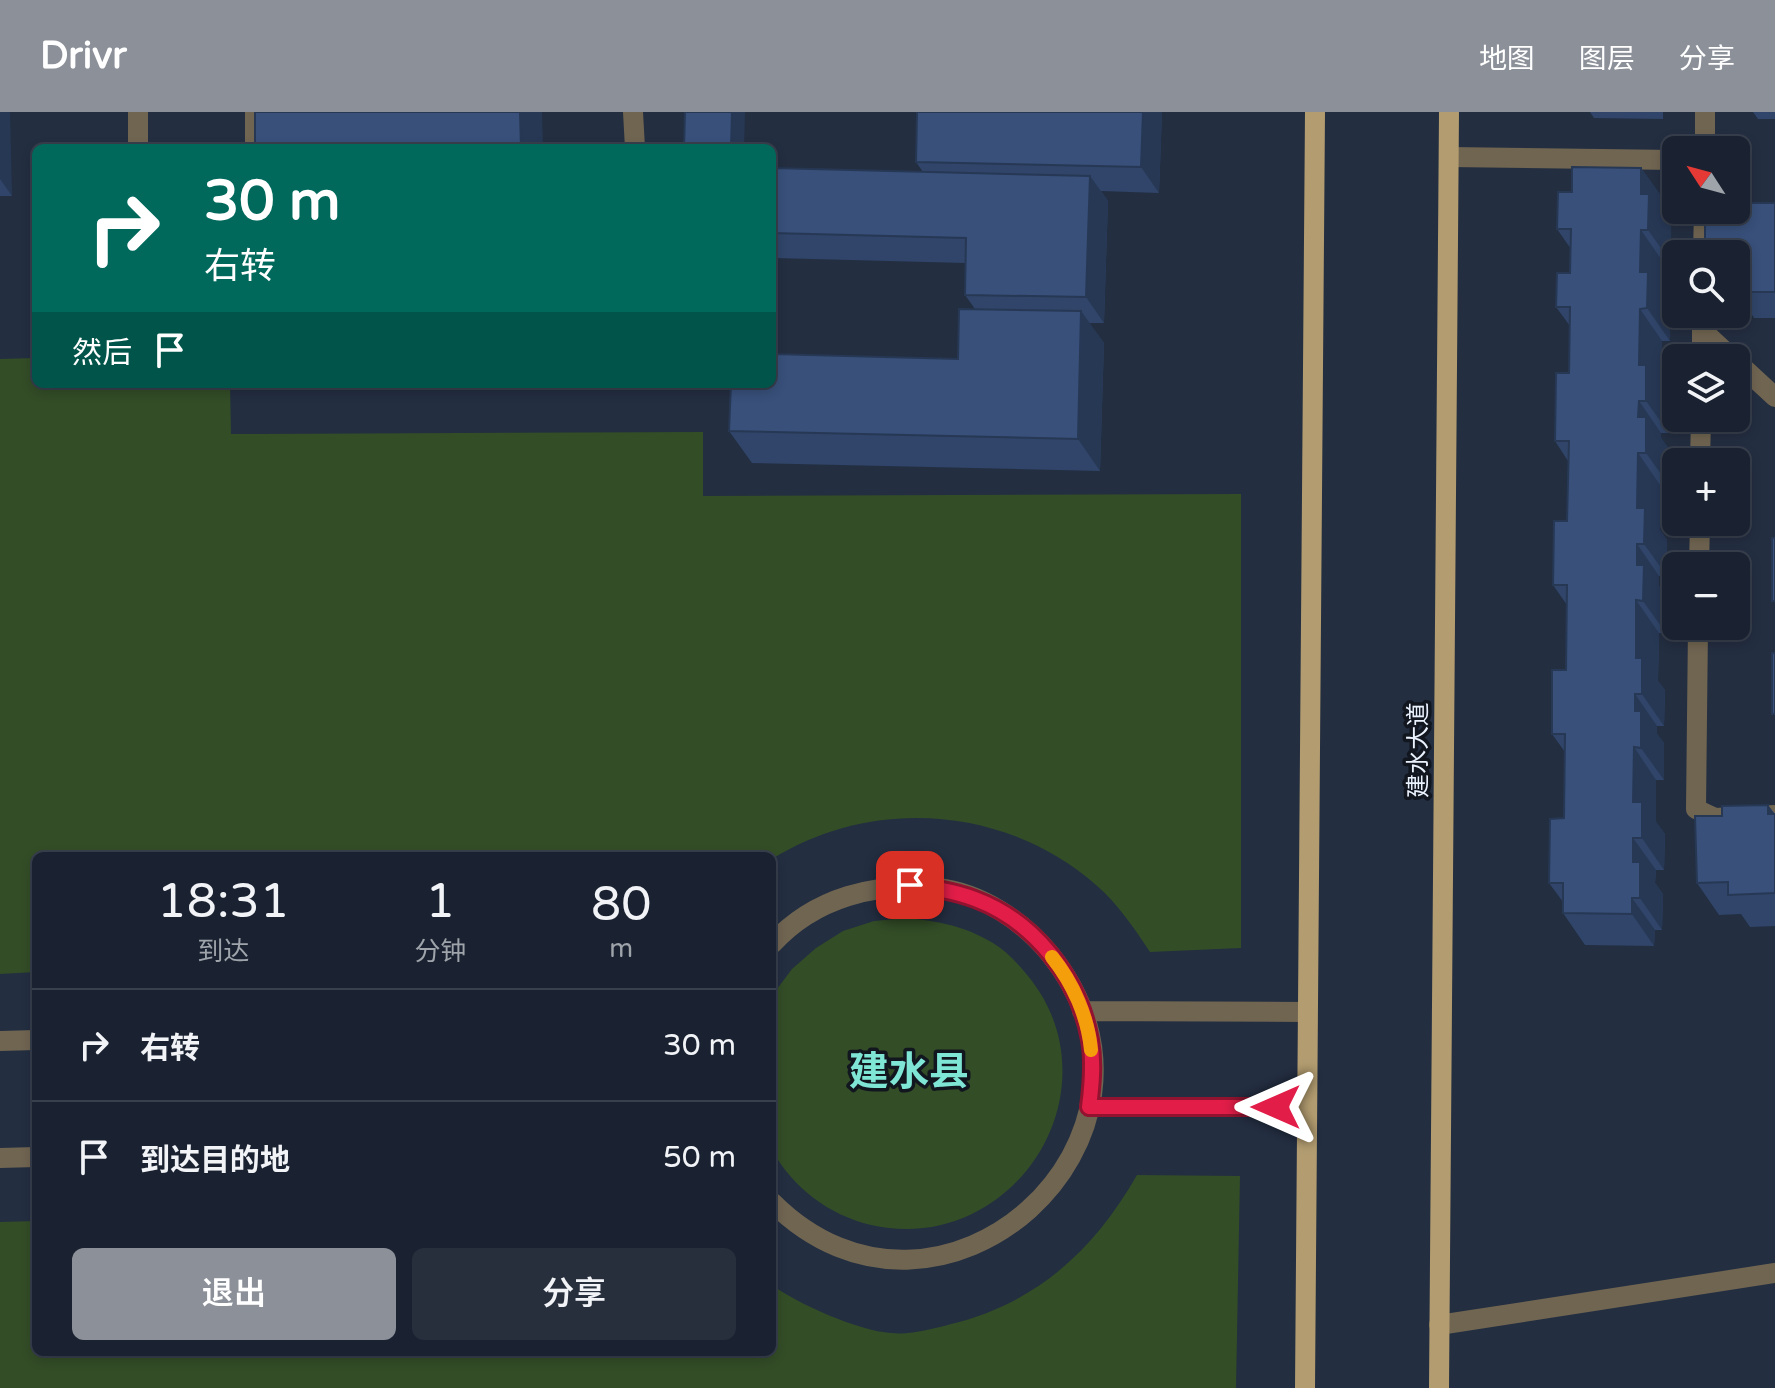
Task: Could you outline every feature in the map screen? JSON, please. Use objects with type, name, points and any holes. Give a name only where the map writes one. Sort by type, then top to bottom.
[{"type":"main road","points":[[1305,1388],[1315,112]]},
{"type":"main road","name":"建水大道","points":[[1439,1388],[1449,112]]},
{"type":"lane","points":[[138,112],[138,144]]},
{"type":"lane","points":[[255,112],[255,144]]},
{"type":"lane","points":[[633,112],[635,144]]},
{"type":"lane","points":[[1705,112],[1705,136]]},
{"type":"lane","points":[[1449,157],[1662,160]]},
{"type":"lane","points":[[1707,328],[1721,344]]},
{"type":"lane","points":[[1750,374],[1775,397]]},
{"type":"lane","points":[[1698,640],[1696,809],[1715,818],[1775,815]]},
{"type":"lane","points":[[776,941],[810,913],[841,897],[875,888],[945,889],[978,899],[1009,916],[1039,940],[1062,970],[1082,1011],[1093,1077],[1089,1107],[1075,1151],[1056,1184],[1030,1212],[965,1250],[915,1259],[890,1259],[853,1252],[817,1238],[776,1206]]},
{"type":"lane","points":[[1082,1011],[1307,1012]]},
{"type":"lane","points":[[0,1041],[32,1040]]},
{"type":"lane","points":[[1089,1107],[1307,1107]]},
{"type":"lane","points":[[0,1158],[32,1157]]},
{"type":"lane","points":[[1439,1325],[1775,1273]]},
{"type":"green space","points":[[32,358],[32,388],[230,388],[231,434],[703,432],[703,496],[1241,494],[1241,948],[1150,952],[1132,925],[1096,885],[1060,859],[1022,839],[981,825],[938,819],[895,819],[853,825],[811,839],[776,857],[776,852],[32,852],[32,972],[0,974],[0,359]]},
{"type":"green space","points":[[906,918],[940,923],[972,932],[999,947],[1032,981],[1050,1012],[1060,1045],[1062,1078],[1057,1111],[1045,1142],[1027,1171],[1002,1195],[972,1214],[936,1226],[910,1229],[884,1227],[841,1214],[801,1188],[776,1156],[776,990],[792,969],[816,948],[843,931],[874,921]]},
{"type":"green space","points":[[1137,1175],[1240,1176],[1236,1388],[0,1388],[0,1222],[32,1221],[32,1356],[776,1356],[776,1287],[829,1315],[863,1327],[891,1333],[929,1330],[982,1315],[1036,1287],[1082,1250]]},
{"type":"building","points":[[255,112],[520,112],[521,144],[255,144]]},
{"type":"building","points":[[685,112],[732,112],[731,144],[684,144]]},
{"type":"building","points":[[917,112],[1143,112],[1141,167],[916,162]]},
{"type":"building","points":[[1572,167],[1641,168],[1641,194],[1649,194],[1648,230],[1641,230],[1640,272],[1648,272],[1647,308],[1640,309],[1639,365],[1646,365],[1646,401],[1639,401],[1638,417],[1646,417],[1646,453],[1638,453],[1637,508],[1645,508],[1644,544],[1637,544],[1637,565],[1644,565],[1643,601],[1636,600],[1636,658],[1642,658],[1642,694],[1635,694],[1635,711],[1641,711],[1641,748],[1634,747],[1633,802],[1642,802],[1642,838],[1633,838],[1633,862],[1640,862],[1640,898],[1632,898],[1632,914],[1563,913],[1563,883],[1549,883],[1550,819],[1564,818],[1565,734],[1552,734],[1552,670],[1566,670],[1567,585],[1553,585],[1554,521],[1567,521],[1569,441],[1555,441],[1556,373],[1569,373],[1570,307],[1556,307],[1557,273],[1570,273],[1571,229],[1557,229],[1558,192],[1572,192]]},
{"type":"building","points":[[776,168],[1090,176],[1086,297],[965,295],[966,238],[776,233]]},
{"type":"building","points":[[1750,203],[1775,203],[1775,292],[1750,292],[1750,240],[1705,240],[1705,224],[1750,224]]},
{"type":"building","points":[[959,309],[1081,311],[1078,439],[729,431],[731,388],[776,388],[776,354],[958,359]]},
{"type":"building","points":[[1772,538],[1775,538],[1775,601],[1772,601]]},
{"type":"building","points":[[1772,653],[1775,653],[1775,714],[1772,714]]},
{"type":"building","points":[[1768,805],[1768,814],[1775,814],[1775,893],[1728,895],[1728,882],[1697,883],[1695,816],[1722,816],[1722,806]]},
{"type":"slow traffic","points":[[1052,957],[1080,1003],[1091,1050]]},
{"type":"district","name":"建水县","points":[[909,1072]]},
{"type":"route","points":[[910,885],[945,889],[978,899],[1009,916],[1039,940],[1062,970],[1080,1003],[1090,1039],[1093,1077],[1089,1107],[1276,1107]]}]
